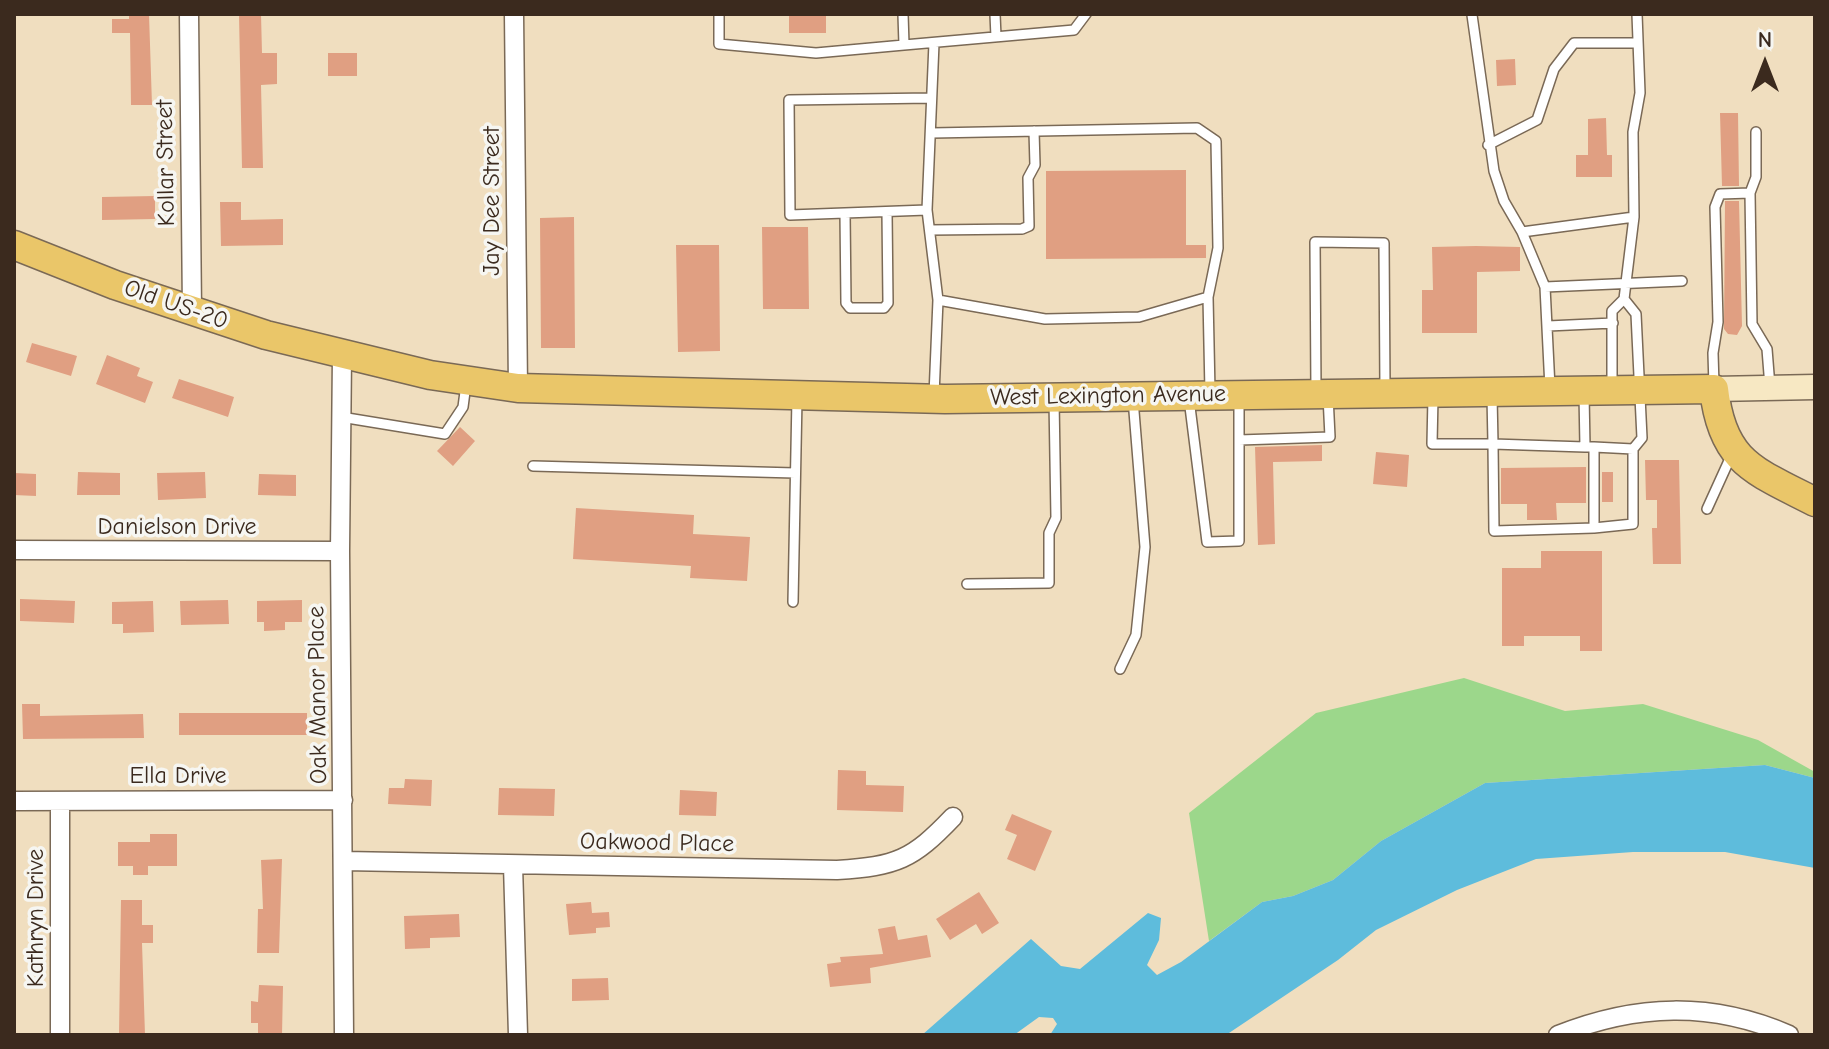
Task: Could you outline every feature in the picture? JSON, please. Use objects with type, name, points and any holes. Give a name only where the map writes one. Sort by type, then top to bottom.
[{"type":"main road","name":"Old US-20","points":[[14,245],[192,312],[342,355]]},
{"type":"main road","name":"West Lexington Avenue","points":[[342,355],[466,381],[518,388],[797,398],[1714,389]]},
{"type":"main road","points":[[1815,387],[1714,389],[1719,424],[1733,451],[1749,466],[1815,502]]},
{"type":"street","name":"Kollar Street","points":[[189,14],[192,312]]},
{"type":"street","name":"Jay Dee Street","points":[[514,14],[518,388]]},
{"type":"street","name":"Oak Manor Place","points":[[342,355],[340,551],[344,1035]]},
{"type":"street","name":"Danielson Drive","points":[[14,550],[340,551]]},
{"type":"street","name":"Ella Drive","points":[[14,801],[343,800]]},
{"type":"street","name":"Kathryn Drive","points":[[60,801],[60,1035]]},
{"type":"street","name":"Oakwood Place","points":[[344,861],[837,870],[882,867],[921,850],[953,817]]},
{"type":"street","points":[[513,865],[518,1035]]},
{"type":"street","points":[[1558,1035],[1603,1017],[1679,1008],[1755,1020],[1789,1035]]},
{"type":"lane","points":[[719,14],[719,44],[816,53],[1074,30],[1086,14]]},
{"type":"lane","points":[[903,14],[904,45]]},
{"type":"lane","points":[[995,14],[996,37]]},
{"type":"lane","points":[[1492,392],[1494,531],[1633,524],[1633,449],[1642,438],[1624,390],[1612,311],[1624,299],[1634,217],[1633,132],[1640,93],[1637,14]]},
{"type":"lane","points":[[1472,15],[1488,145],[1504,201],[1522,232],[1545,287],[1550,392]]},
{"type":"lane","points":[[933,398],[938,300],[927,210],[934,43]]},
{"type":"lane","points":[[1488,145],[1537,120],[1554,69],[1574,43],[1638,43]]},
{"type":"lane","points":[[927,210],[790,215],[789,100],[931,98]]},
{"type":"lane","points":[[932,133],[1197,128],[1216,141],[1218,248],[1208,297],[1200,395],[1207,542],[1239,541],[1239,395]]},
{"type":"lane","points":[[930,230],[1029,226],[1028,178],[1035,165],[1034,131]]},
{"type":"lane","points":[[1756,132],[1756,177],[1750,193],[1752,324],[1767,349],[1770,388]]},
{"type":"lane","points":[[1714,389],[1713,353],[1718,322],[1715,207],[1720,194],[1750,193]]},
{"type":"lane","points":[[845,213],[846,303],[850,308],[884,308],[888,303],[887,212]]},
{"type":"lane","points":[[1522,232],[1634,217]]},
{"type":"lane","points":[[1239,440],[1330,437],[1322,394],[1315,242],[1384,243],[1385,393]]},
{"type":"lane","points":[[1545,287],[1682,281]]},
{"type":"lane","points":[[938,300],[1045,319],[1139,317],[1208,297]]},
{"type":"lane","points":[[1624,299],[1636,314],[1624,390]]},
{"type":"lane","points":[[1548,326],[1613,323]]},
{"type":"lane","points":[[341,417],[445,434],[463,407],[466,381]]},
{"type":"lane","points":[[1583,391],[1594,528]]},
{"type":"lane","points":[[1433,393],[1432,444],[1633,449]]},
{"type":"lane","points":[[1120,669],[1136,635],[1145,547],[1133,396]]},
{"type":"lane","points":[[967,584],[1049,583],[1049,533],[1056,518],[1054,397]]},
{"type":"lane","points":[[793,602],[797,398]]},
{"type":"lane","points":[[1707,509],[1733,451]]},
{"type":"lane","points":[[533,466],[795,473]]},
{"type":"green space","points":[[1464,678],[1565,711],[1643,704],[1758,740],[1815,772],[1815,778],[1765,765],[1485,783],[1381,841],[1333,880],[1293,896],[1262,902],[1209,941],[1189,813],[1316,713]]},
{"type":"water","points":[[1765,765],[1815,778],[1815,868],[1725,852],[1633,852],[1536,859],[1457,890],[1376,930],[1338,960],[1226,1035],[1050,1035],[1057,1024],[1053,1018],[1039,1017],[1014,1035],[922,1035],[1031,939],[1061,966],[1080,969],[1148,913],[1161,918],[1159,940],[1147,965],[1157,975],[1181,962],[1262,902],[1293,896],[1333,880],[1381,841],[1485,783]]},
{"type":"building","points":[[129,14],[149,14],[152,105],[131,105],[130,33],[112,33],[112,19],[129,19]]},
{"type":"building","points":[[239,14],[261,14],[262,53],[277,53],[277,84],[261,85],[263,168],[242,168]]},
{"type":"building","points":[[789,14],[826,14],[826,33],[789,33]]},
{"type":"building","points":[[328,53],[357,53],[357,76],[328,76]]},
{"type":"building","points":[[1515,59],[1516,85],[1497,86],[1496,60]]},
{"type":"building","points":[[1720,113],[1738,113],[1739,186],[1722,186]]},
{"type":"building","points":[[1606,118],[1607,155],[1612,155],[1612,177],[1576,177],[1576,155],[1588,155],[1588,119]]},
{"type":"building","points":[[1186,170],[1186,245],[1206,245],[1206,258],[1046,259],[1046,171]]},
{"type":"building","points":[[155,196],[155,219],[102,220],[102,197]]},
{"type":"building","points":[[1725,201],[1739,201],[1742,326],[1737,335],[1728,334],[1724,329]]},
{"type":"building","points":[[220,202],[241,202],[241,220],[283,219],[283,245],[221,246]]},
{"type":"building","points":[[574,217],[575,348],[541,348],[540,218]]},
{"type":"building","points":[[762,227],[808,227],[809,309],[763,309]]},
{"type":"building","points":[[676,245],[719,245],[720,351],[678,352]]},
{"type":"building","points":[[1432,247],[1520,247],[1520,271],[1477,272],[1477,333],[1422,333],[1422,290],[1433,290]]},
{"type":"building","points":[[32,343],[77,356],[71,376],[26,362]]},
{"type":"building","points":[[107,355],[140,368],[137,376],[153,382],[145,403],[96,384]]},
{"type":"building","points":[[179,379],[234,397],[228,417],[172,398]]},
{"type":"building","points":[[460,427],[475,441],[453,466],[437,451]]},
{"type":"building","points":[[1322,445],[1322,461],[1273,462],[1275,544],[1258,545],[1255,447]]},
{"type":"building","points":[[1376,452],[1409,455],[1407,487],[1373,484]]},
{"type":"building","points":[[1645,460],[1679,460],[1681,564],[1653,564],[1652,528],[1657,528],[1657,500],[1646,500]]},
{"type":"building","points":[[1586,467],[1586,503],[1556,503],[1557,520],[1527,520],[1527,504],[1501,504],[1501,468]]},
{"type":"building","points":[[78,472],[120,473],[120,495],[77,495]]},
{"type":"building","points":[[205,472],[206,498],[158,500],[157,473]]},
{"type":"building","points":[[1602,472],[1613,472],[1613,502],[1602,502]]},
{"type":"building","points":[[14,473],[36,474],[36,496],[14,495]]},
{"type":"building","points":[[259,474],[296,475],[296,496],[258,495]]},
{"type":"building","points":[[576,508],[694,515],[693,534],[750,537],[747,581],[690,578],[691,566],[573,559]]},
{"type":"building","points":[[1541,551],[1602,551],[1602,651],[1580,651],[1580,636],[1524,636],[1524,646],[1502,646],[1502,568],[1541,568]]},
{"type":"building","points":[[20,599],[75,601],[74,623],[20,621]]},
{"type":"building","points":[[228,600],[229,624],[181,625],[180,601]]},
{"type":"building","points":[[302,600],[302,622],[285,622],[285,630],[264,631],[264,622],[257,622],[257,601]]},
{"type":"building","points":[[153,601],[154,632],[123,633],[123,624],[112,624],[112,602]]},
{"type":"building","points":[[22,704],[40,704],[40,716],[143,714],[144,738],[23,739]]},
{"type":"building","points":[[179,713],[307,713],[307,735],[179,735]]},
{"type":"building","points":[[838,770],[866,771],[866,785],[904,786],[903,812],[837,810]]},
{"type":"building","points":[[405,779],[432,780],[431,806],[388,804],[389,788],[404,788]]},
{"type":"building","points":[[499,788],[555,789],[554,816],[498,815]]},
{"type":"building","points":[[680,790],[717,792],[716,816],[679,815]]},
{"type":"building","points":[[1012,814],[1052,831],[1035,871],[1007,859],[1017,835],[1005,830]]},
{"type":"building","points":[[150,834],[177,834],[177,866],[148,866],[148,875],[133,875],[133,866],[118,866],[118,842],[150,842]]},
{"type":"building","points":[[282,859],[279,953],[257,953],[258,909],[263,909],[261,860]]},
{"type":"building","points":[[979,892],[999,923],[982,934],[976,924],[950,940],[936,919]]},
{"type":"building","points":[[121,900],[142,900],[142,925],[153,925],[153,943],[142,943],[145,1035],[119,1035]]},
{"type":"building","points":[[591,902],[592,913],[609,912],[610,927],[596,928],[596,933],[569,935],[566,904]]},
{"type":"building","points":[[459,914],[460,937],[430,938],[430,948],[405,949],[404,916]]},
{"type":"building","points":[[895,926],[898,940],[927,935],[931,957],[870,968],[871,983],[830,987],[827,964],[841,962],[840,957],[883,954],[878,929]]},
{"type":"building","points":[[608,978],[609,1000],[572,1001],[572,979]]},
{"type":"building","points":[[259,985],[283,986],[282,1035],[258,1035],[258,1023],[251,1023],[251,1001],[258,1002]]}]
